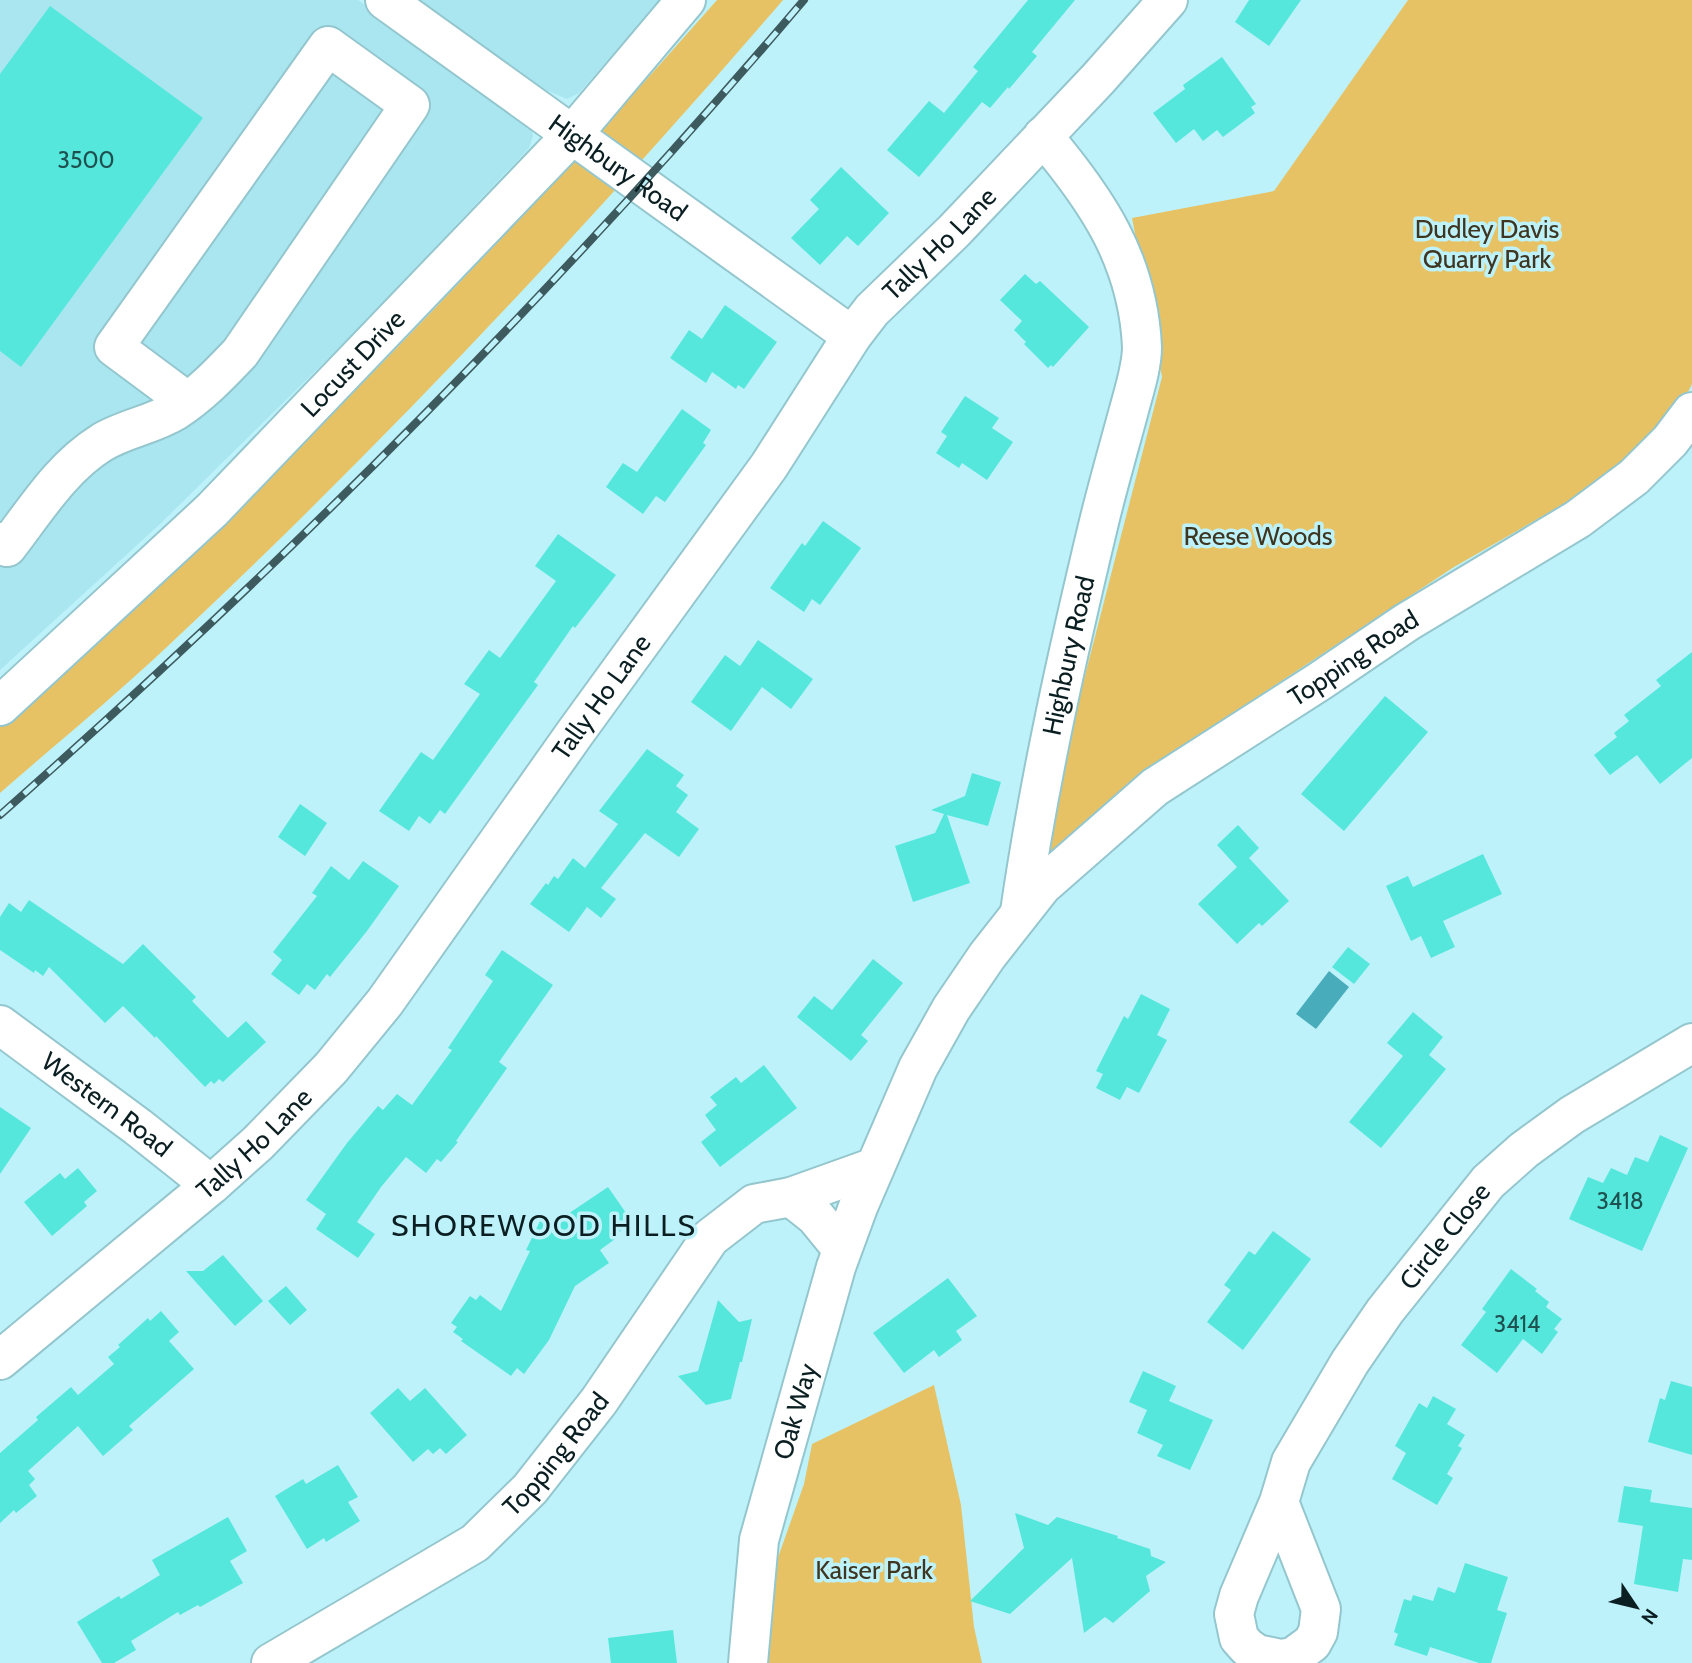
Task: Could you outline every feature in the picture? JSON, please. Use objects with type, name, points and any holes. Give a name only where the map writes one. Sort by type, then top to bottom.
[{"type":"street","name":"Highbury Road","points":[[385,0],[852,336]]},
{"type":"street","name":"Locust Drive","points":[[2,701],[212,510],[572,135],[686,0]]},
{"type":"street","name":"Tally Ho Lane","points":[[0,1360],[211,1185],[258,1143],[322,1077],[385,1002],[575,733],[769,466],[852,336],[872,310],[954,231],[1098,79],[1168,0]]},
{"type":"street","points":[[0,542],[7,547],[76,461],[103,442],[174,412],[205,388],[240,354],[410,105],[328,46],[114,346],[188,401]]},
{"type":"street","name":"Highbury Road","points":[[875,1167],[905,1095],[938,1030],[975,973],[1020,914],[1061,688],[1099,521],[1135,388],[1142,349],[1133,286],[1102,212],[1079,178],[1043,136]]},
{"type":"street","name":"Topping Road","points":[[1020,914],[1046,882],[1155,787],[1407,622],[1578,519],[1634,477],[1670,441],[1692,412]]},
{"type":"street","name":"Western Road","points":[[0,1025],[138,1127],[211,1185]]},
{"type":"street","name":"Circle Close","points":[[1279,1502],[1292,1462],[1350,1362],[1385,1311],[1488,1182],[1524,1150],[1572,1115],[1692,1043]]},
{"type":"street","name":"Topping Road","points":[[271,1663],[475,1543],[530,1489],[599,1401],[710,1238],[754,1204],[791,1196],[875,1167]]},
{"type":"street","name":"Oak Way","points":[[748,1663],[759,1540],[842,1249],[875,1167]]},
{"type":"street","points":[[791,1196],[815,1216],[842,1249]]},
{"type":"shaded area","points":[[0,0],[358,0],[522,119],[531,128],[533,136],[529,148],[352,335],[160,524],[0,670]]},
{"type":"shaded area","points":[[420,0],[660,0],[579,93],[567,99],[541,88]]},
{"type":"shaded area","points":[[1329,971],[1349,987],[1316,1029],[1296,1014]]},
{"type":"green space","points":[[717,0],[783,0],[561,249],[485,331],[329,490],[169,645],[0,793],[0,725],[205,539],[359,387],[540,196]]},
{"type":"green space","name":"Dudley Davis Quarry Park","points":[[1408,0],[1692,0],[1692,384],[1686,396],[1650,439],[1604,481],[1454,567],[1145,771],[1035,869],[1162,377],[1132,218],[1274,191]]},
{"type":"green space","name":"Kaiser Park","points":[[934,1385],[961,1505],[974,1627],[982,1663],[763,1663],[770,1580],[804,1484],[812,1444]]},
{"type":"building","points":[[1028,0],[1075,0],[1032,52],[1037,56],[1009,89],[1008,87],[990,108],[982,102],[919,177],[887,150],[929,101],[944,113],[978,71],[973,67]]},
{"type":"building","points":[[1249,0],[1301,0],[1269,46],[1235,22]]},
{"type":"building","points":[[50,6],[203,118],[21,367],[0,351],[0,74]]},
{"type":"building","points":[[1222,57],[1256,104],[1251,107],[1255,113],[1223,137],[1217,130],[1203,141],[1194,129],[1176,143],[1153,113],[1185,89],[1183,85]]},
{"type":"building","points":[[841,167],[889,213],[858,246],[847,236],[820,265],[791,238],[819,209],[810,200]]},
{"type":"building","points":[[1025,274],[1036,284],[1040,281],[1089,327],[1053,367],[1051,365],[1048,368],[1024,344],[1026,342],[1014,330],[1022,321],[1000,300]]},
{"type":"building","points":[[725,305],[777,342],[744,389],[738,385],[736,389],[712,372],[706,383],[670,358],[689,330],[702,339]]},
{"type":"building","points":[[965,396],[999,418],[992,428],[1013,442],[987,480],[962,463],[959,468],[936,453],[947,436],[941,432]]},
{"type":"building","points":[[682,409],[711,430],[703,443],[706,445],[665,502],[656,496],[643,514],[606,487],[623,463],[637,472]]},
{"type":"building","points":[[823,521],[861,548],[820,605],[812,599],[804,612],[770,588],[802,543],[805,546]]},
{"type":"building","points":[[558,534],[616,575],[575,628],[573,626],[534,682],[538,685],[445,814],[440,810],[430,824],[419,816],[409,831],[379,811],[421,752],[433,760],[480,694],[464,684],[489,650],[500,658],[556,581],[535,566]]},
{"type":"building","points":[[758,640],[813,679],[791,709],[762,687],[731,731],[691,702],[725,655],[740,666]]},
{"type":"building","points":[[1692,652],[1692,758],[1660,784],[1637,755],[1610,775],[1594,755],[1617,737],[1614,733],[1629,721],[1624,715],[1661,686],[1656,680]]},
{"type":"building","points":[[1385,696],[1428,732],[1344,831],[1301,794]]},
{"type":"building","points":[[647,749],[684,775],[676,786],[688,795],[676,812],[699,829],[679,857],[645,833],[601,888],[616,899],[601,918],[587,907],[569,932],[530,904],[546,883],[548,885],[554,876],[558,879],[573,858],[585,868],[618,824],[599,811]]},
{"type":"building","points":[[972,773],[1001,782],[988,826],[947,815],[970,883],[913,902],[895,846],[935,833],[944,814],[931,810],[965,796]]},
{"type":"building","points":[[300,804],[327,823],[305,856],[278,837]]},
{"type":"building","points":[[1238,825],[1259,848],[1249,858],[1289,901],[1262,926],[1259,923],[1237,944],[1198,904],[1237,867],[1217,845]]},
{"type":"building","points":[[1483,854],[1502,894],[1443,921],[1455,947],[1431,958],[1421,936],[1411,941],[1386,886],[1408,876],[1413,887]]},
{"type":"building","points":[[363,861],[399,886],[330,977],[327,974],[315,990],[307,984],[299,995],[271,974],[282,960],[273,952],[317,896],[312,893],[331,866],[349,880]]},
{"type":"building","points":[[29,900],[123,964],[143,944],[196,997],[192,1001],[228,1038],[246,1021],[266,1042],[223,1082],[219,1079],[214,1084],[211,1081],[205,1087],[123,1006],[105,1023],[49,967],[43,976],[35,970],[34,973],[0,950],[0,917],[9,903],[21,912]]},
{"type":"building","points":[[1348,947],[1370,964],[1354,984],[1332,967]]},
{"type":"building","points":[[502,950],[553,985],[499,1062],[507,1068],[456,1141],[458,1142],[441,1162],[437,1159],[426,1173],[406,1157],[381,1187],[357,1222],[375,1234],[358,1258],[316,1229],[326,1214],[306,1200],[347,1143],[378,1106],[383,1110],[397,1094],[412,1105],[452,1050],[448,1048],[493,981],[485,975]]},
{"type":"building","points":[[873,959],[903,983],[861,1035],[868,1041],[851,1061],[797,1017],[814,996],[832,1010]]},
{"type":"building","points":[[1141,994],[1170,1009],[1157,1035],[1167,1040],[1139,1093],[1127,1087],[1120,1100],[1096,1088],[1103,1074],[1096,1071],[1124,1016],[1128,1019]]},
{"type":"building","points":[[1413,1012],[1443,1037],[1429,1055],[1446,1069],[1381,1148],[1349,1122],[1403,1056],[1387,1043]]},
{"type":"building","points":[[764,1065],[797,1108],[720,1167],[701,1142],[716,1130],[705,1115],[717,1105],[710,1097],[736,1077],[741,1083]]},
{"type":"building","points":[[0,1107],[31,1128],[0,1174]]},
{"type":"building","points":[[1660,1135],[1688,1148],[1642,1251],[1569,1219],[1588,1177],[1603,1183],[1611,1168],[1627,1175],[1635,1157],[1648,1162]]},
{"type":"building","points":[[78,1168],[97,1191],[84,1202],[87,1206],[52,1236],[24,1202],[60,1173],[65,1179]]},
{"type":"building","points":[[608,1187],[633,1223],[613,1236],[615,1239],[600,1250],[609,1263],[575,1286],[549,1340],[524,1374],[517,1368],[511,1376],[461,1341],[463,1339],[453,1332],[457,1327],[451,1323],[470,1296],[476,1300],[480,1295],[501,1311],[530,1251],[526,1250],[540,1221],[550,1226]]},
{"type":"building","points":[[1273,1231],[1311,1259],[1243,1350],[1207,1322],[1231,1290],[1224,1285],[1249,1251],[1255,1255]]},
{"type":"building","points":[[223,1255],[263,1301],[235,1326],[186,1271],[203,1271]]},
{"type":"building","points":[[1511,1269],[1537,1289],[1535,1291],[1549,1302],[1546,1307],[1562,1319],[1554,1329],[1558,1332],[1542,1354],[1523,1339],[1497,1373],[1461,1345],[1486,1312],[1482,1309]]},
{"type":"building","points":[[948,1278],[977,1316],[956,1331],[962,1340],[939,1357],[934,1350],[904,1373],[873,1333]]},
{"type":"building","points":[[286,1286],[307,1310],[290,1325],[268,1301]]},
{"type":"building","points":[[718,1300],[739,1322],[752,1319],[731,1399],[706,1405],[678,1376],[698,1371]]},
{"type":"building","points":[[161,1311],[179,1332],[169,1341],[194,1369],[129,1426],[133,1430],[103,1456],[78,1426],[28,1471],[35,1479],[29,1485],[37,1496],[16,1513],[14,1510],[0,1523],[0,1453],[71,1387],[78,1395],[114,1364],[108,1357],[120,1347],[118,1345],[148,1318],[150,1321]]},
{"type":"building","points":[[1143,1371],[1176,1386],[1169,1401],[1213,1420],[1190,1470],[1157,1456],[1163,1445],[1137,1433],[1147,1410],[1129,1402]]},
{"type":"building","points":[[1671,1381],[1692,1387],[1692,1455],[1648,1442],[1660,1398],[1665,1400]]},
{"type":"building","points":[[398,1388],[410,1401],[425,1388],[467,1435],[446,1454],[440,1448],[433,1454],[428,1449],[413,1462],[370,1413]]},
{"type":"building","points":[[1433,1396],[1456,1409],[1447,1424],[1465,1435],[1458,1446],[1462,1448],[1447,1474],[1453,1478],[1437,1505],[1392,1479],[1406,1453],[1395,1446],[1419,1403],[1427,1408]]},
{"type":"building","points":[[338,1465],[358,1497],[348,1502],[360,1521],[326,1542],[324,1538],[307,1549],[275,1496],[303,1479],[306,1484]]},
{"type":"building","points":[[1624,1486],[1652,1490],[1650,1502],[1692,1508],[1692,1560],[1683,1559],[1678,1592],[1634,1584],[1643,1526],[1618,1522]]},
{"type":"building","points":[[1015,1513],[1048,1525],[1057,1517],[1118,1536],[1117,1538],[1150,1549],[1151,1556],[1166,1562],[1146,1576],[1150,1591],[1113,1623],[1105,1617],[1084,1633],[1072,1558],[1010,1614],[970,1601],[1024,1548]]},
{"type":"building","points":[[228,1517],[247,1551],[230,1561],[243,1583],[200,1607],[198,1605],[180,1615],[178,1612],[131,1641],[136,1650],[114,1663],[102,1663],[77,1622],[160,1575],[152,1560]]},
{"type":"building","points":[[1465,1563],[1508,1577],[1497,1610],[1507,1613],[1491,1663],[1479,1663],[1430,1647],[1427,1656],[1394,1645],[1398,1634],[1394,1632],[1404,1599],[1411,1601],[1413,1595],[1433,1601],[1438,1587],[1455,1593]]},
{"type":"building","points":[[673,1630],[677,1663],[611,1663],[608,1638]]},
{"type":"railway","points":[[0,815],[212,622],[417,422],[614,215],[804,0]]},
{"type":"district","name":"SHOREWOOD HILLS","points":[[544,1226]]},
{"type":"park label","name":"Reese Woods","points":[[1258,536]]}]
